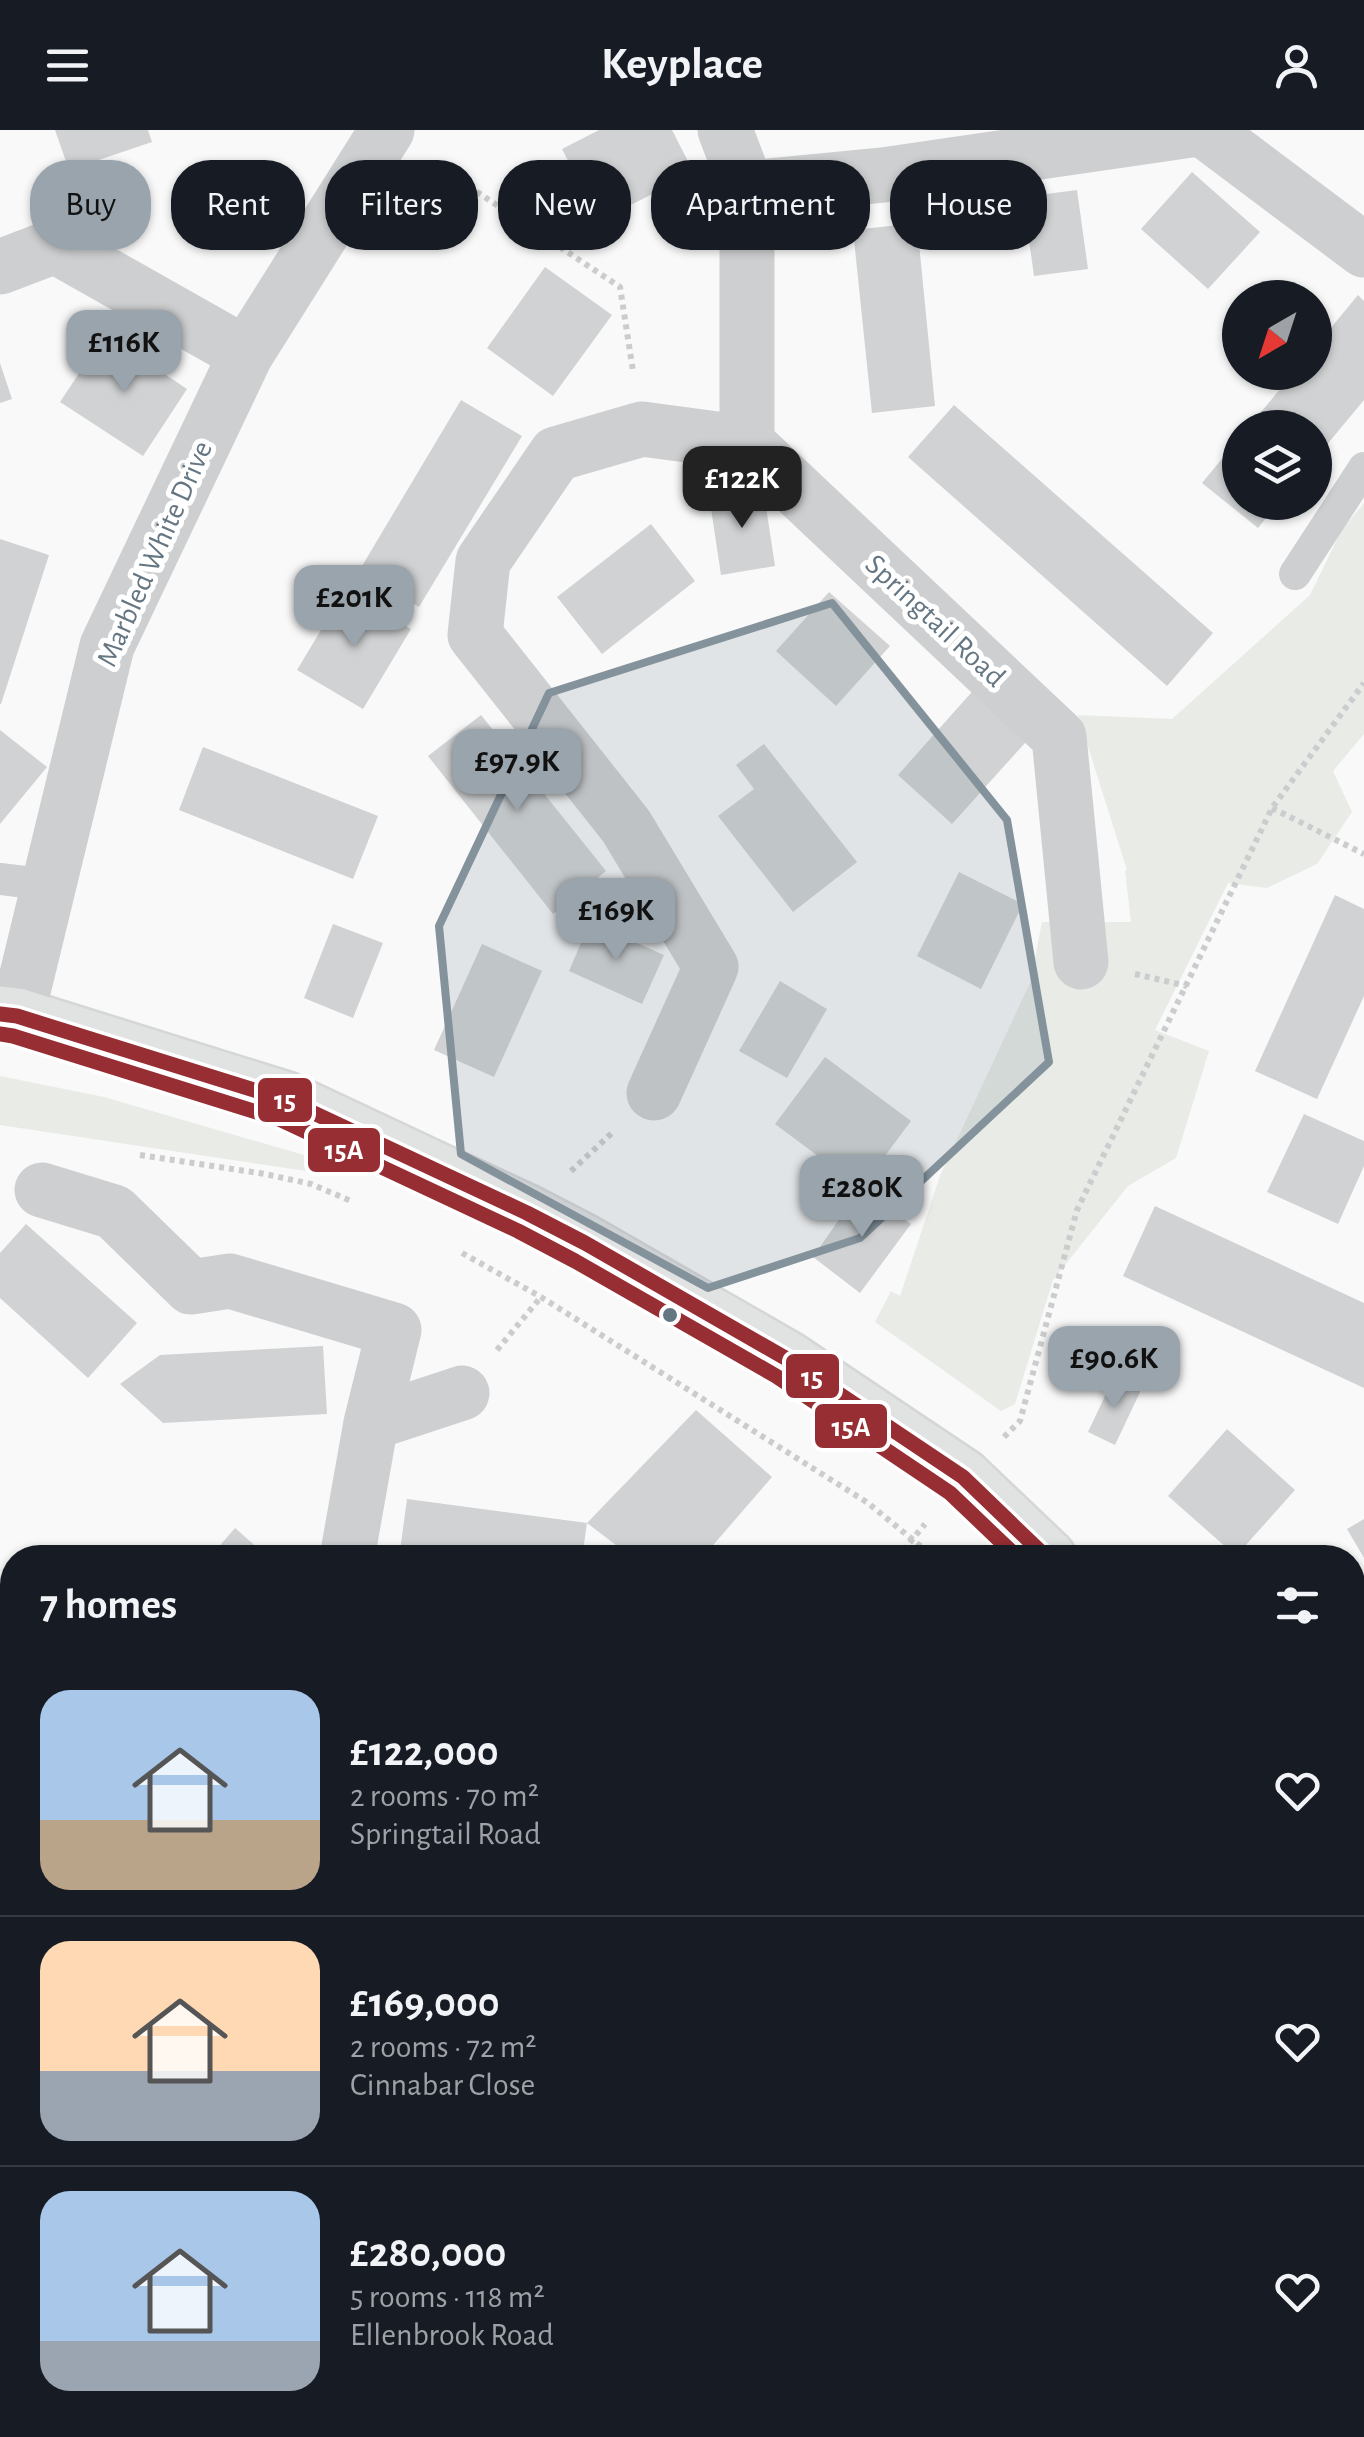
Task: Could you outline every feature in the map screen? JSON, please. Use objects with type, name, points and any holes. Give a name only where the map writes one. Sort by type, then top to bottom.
[{"type":"street","points":[[725,130],[736,160]]},
{"type":"street","points":[[870,176],[1191,130]]},
{"type":"street","points":[[1204,130],[1364,250]]},
{"type":"street","name":"Marbled White Drive","points":[[9,1015],[25,882],[108,646],[246,354],[387,131]]},
{"type":"street","points":[[0,267],[55,246],[246,354]]},
{"type":"street","points":[[654,1093],[711,968],[626,826],[475,635],[483,561],[556,454],[642,428],[746,443],[746,250]]},
{"type":"street","name":"Springtail Road","points":[[746,443],[1059,737],[1081,962]]},
{"type":"street","points":[[9,1015],[286,1100],[527,1212],[787,1359],[963,1477],[1034,1545]]},
{"type":"street","points":[[42,1190],[114,1212],[191,1287],[230,1281],[394,1330],[371,1423],[349,1545]]},
{"type":"street","points":[[371,1423],[462,1393]]},
{"type":"lane","points":[[1295,574],[1364,468]]},
{"type":"path","points":[[387,131],[620,287],[642,428]]},
{"type":"path","points":[[907,1545],[963,1477],[1020,1421],[1077,1210],[1272,808],[1364,682]]},
{"type":"path","points":[[1272,808],[1364,854]]},
{"type":"path","points":[[527,1212],[654,1093]]},
{"type":"path","points":[[133,1154],[311,1184],[362,1206]]},
{"type":"path","points":[[447,1244],[540,1296],[868,1503],[919,1545]]},
{"type":"highlighted area","points":[[832,603],[1007,820],[1049,1062],[860,1238],[708,1288],[461,1154],[439,926],[549,693]]},
{"type":"shaded area","points":[[1364,503],[1364,734],[1333,771],[1352,812],[1317,864],[1267,888],[1228,883],[1155,1030],[1209,1051],[1176,1158],[1128,1186],[1053,1280],[1015,1404],[1001,1411],[875,1322],[891,1291],[900,1296],[940,1176],[1030,983],[1042,922],[1131,922],[1127,870],[1078,715],[1172,719],[1310,595],[1341,531]]},
{"type":"shaded area","points":[[0,1076],[104,1097],[321,1160],[313,1172],[0,1125]]},
{"type":"building","points":[[55,130],[148,130],[152,142],[99,160],[66,160]]},
{"type":"building","points":[[599,130],[672,130],[687,160],[651,160],[651,195],[631,205],[631,160],[568,160],[562,149]]},
{"type":"building","points":[[1192,172],[1260,232],[1208,289],[1141,229]]},
{"type":"building","points":[[1077,190],[1088,269],[1034,276],[1030,250],[1047,250],[1047,194]]},
{"type":"building","points":[[890,226],[890,250],[920,250],[935,406],[872,413],[855,250],[870,250],[870,228]]},
{"type":"building","points":[[545,267],[612,315],[553,396],[487,348]]},
{"type":"building","points":[[1358,295],[1364,301],[1364,400],[1332,439],[1332,410],[1263,410],[1279,390],[1332,390],[1332,326]]},
{"type":"building","points":[[105,334],[187,389],[143,456],[60,402]]},
{"type":"building","points":[[0,363],[12,399],[0,403]]},
{"type":"building","points":[[461,400],[522,436],[419,607],[359,571]]},
{"type":"building","points":[[954,405],[1213,633],[1167,686],[908,457]]},
{"type":"building","points":[[1222,459],[1222,499],[1202,483]]},
{"type":"building","points":[[763,487],[775,566],[721,575],[709,495]]},
{"type":"building","points":[[1248,520],[1264,520],[1258,528]]},
{"type":"building","points":[[651,524],[695,581],[602,654],[557,597]]},
{"type":"building","points":[[0,539],[49,555],[1,704],[0,704]]},
{"type":"building","points":[[345,590],[411,629],[363,709],[297,670]]},
{"type":"building","points":[[829,592],[890,646],[836,706],[776,651]]},
{"type":"building","points":[[978,685],[1033,734],[952,824],[898,775]]},
{"type":"building","points":[[481,715],[606,871],[553,914],[428,756]]},
{"type":"building","points":[[0,730],[47,767],[0,824]]},
{"type":"building","points":[[764,744],[857,862],[793,912],[718,816],[754,789],[736,765]]},
{"type":"building","points":[[203,747],[378,816],[353,879],[179,810]]},
{"type":"building","points":[[959,872],[1023,904],[981,989],[917,956]]},
{"type":"building","points":[[1335,895],[1364,909],[1364,996],[1317,1099],[1255,1071]]},
{"type":"building","points":[[590,922],[664,955],[642,1004],[569,971]]},
{"type":"building","points":[[333,924],[383,943],[353,1018],[304,998]]},
{"type":"building","points":[[482,944],[542,971],[494,1077],[434,1050]]},
{"type":"building","points":[[780,981],[827,1009],[787,1078],[739,1051]]},
{"type":"building","points":[[825,1057],[911,1121],[861,1188],[775,1124]]},
{"type":"building","points":[[1304,1114],[1364,1141],[1364,1166],[1338,1224],[1267,1192]]},
{"type":"building","points":[[861,1188],[911,1224],[860,1293],[813,1257]]},
{"type":"building","points":[[1155,1206],[1364,1303],[1364,1388],[1123,1276]]},
{"type":"building","points":[[26,1224],[137,1323],[88,1378],[0,1298],[0,1253]]},
{"type":"building","points":[[323,1346],[327,1414],[163,1423],[120,1384],[160,1355]]},
{"type":"building","points":[[1114,1377],[1141,1390],[1115,1445],[1088,1432]]},
{"type":"building","points":[[696,1410],[772,1477],[713,1545],[616,1545],[587,1523]]},
{"type":"building","points":[[1227,1429],[1295,1490],[1246,1545],[1224,1545],[1168,1496]]},
{"type":"building","points":[[407,1499],[587,1523],[584,1545],[401,1545]]},
{"type":"building","points":[[1364,1519],[1364,1545],[1356,1545],[1347,1529]]},
{"type":"building","points":[[235,1528],[254,1545],[220,1545]]},
{"type":"transit line","name":"15","points":[[0,1014],[286,1100],[527,1213],[787,1359],[963,1477],[1034,1545]]},
{"type":"transit line","name":"15A","points":[[0,1034],[279,1119],[518,1231],[776,1376],[950,1493],[1004,1545]]}]
